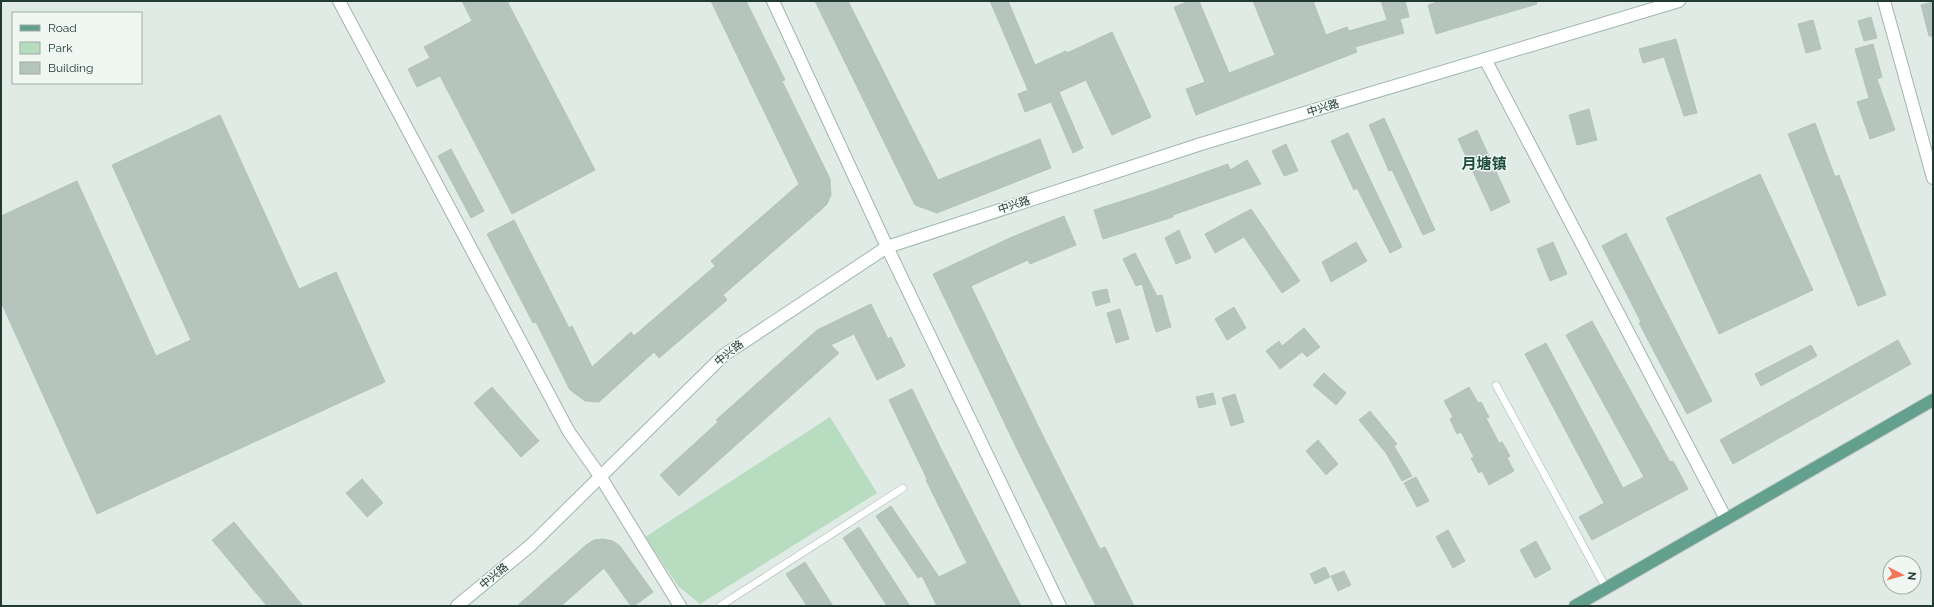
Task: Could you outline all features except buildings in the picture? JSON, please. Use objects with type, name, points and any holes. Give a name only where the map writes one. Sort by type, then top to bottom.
[{"type":"main road","points":[[339,1],[566,425],[600,476],[680,606]]},
{"type":"main road","points":[[773,1],[887,247],[1060,606]]},
{"type":"main road","name":"中兴路","points":[[457,606],[531,545],[724,355],[887,247],[1201,144],[1679,1]]},
{"type":"main road","points":[[1884,1],[1933,178]]},
{"type":"main road","points":[[1485,59],[1726,519]]},
{"type":"main road","points":[[1575,606],[1933,400]]},
{"type":"lane","points":[[1496,385],[1606,588]]},
{"type":"lane","points":[[720,606],[903,488]]},
{"type":"green space","points":[[830,417],[877,493],[700,604],[678,586],[645,537]]},
{"type":"district","name":"月塘镇","points":[[1484,164]]}]
